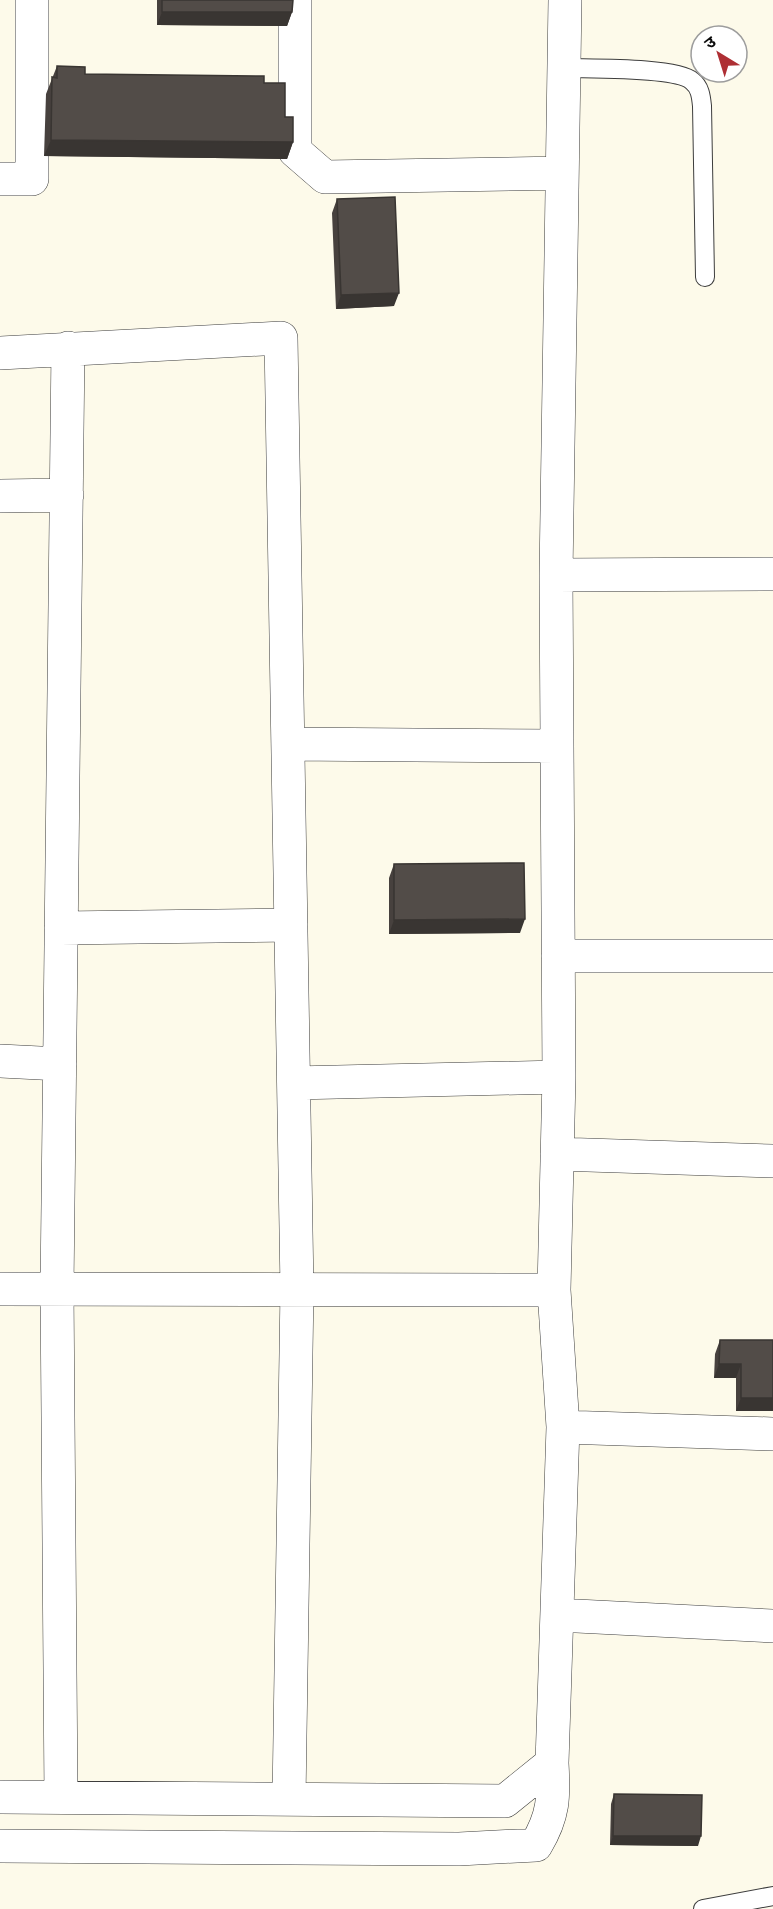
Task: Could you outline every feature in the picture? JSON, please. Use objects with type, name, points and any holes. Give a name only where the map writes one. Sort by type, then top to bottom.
[{"type":"street","points":[[0,179],[32,179],[32,0]]},
{"type":"street","points":[[295,0],[295,151],[325,177],[562,173]]},
{"type":"street","points":[[0,1846],[459,1849],[536,1845],[549,1823],[554,1788],[552,1762],[563,1427],[554,1290],[559,1077],[556,575],[565,0]]},
{"type":"street","points":[[0,353],[281,339],[297,1289],[289,1799]]},
{"type":"street","points":[[61,1797],[57,1289],[69,348]]},
{"type":"street","points":[[0,495],[67,495]]},
{"type":"street","points":[[556,575],[773,574]]},
{"type":"street","points":[[288,744],[557,746]]},
{"type":"street","points":[[61,928],[291,925]]},
{"type":"street","points":[[558,956],[773,956]]},
{"type":"street","points":[[0,1061],[60,1064]]},
{"type":"street","points":[[294,1083],[559,1077]]},
{"type":"street","points":[[557,1154],[773,1161]]},
{"type":"street","points":[[0,1289],[554,1290]]},
{"type":"street","points":[[563,1427],[773,1434]]},
{"type":"street","points":[[557,1615],[773,1626]]},
{"type":"street","points":[[0,1797],[505,1801],[552,1762]]},
{"type":"lane","points":[[564,68],[672,73],[694,81],[700,92],[702,106],[705,278]]},
{"type":"lane","points":[[703,1909],[773,1896]]},
{"type":"building","points":[[162,0],[293,0],[292,12],[162,12]]},
{"type":"building","points":[[57,66],[85,67],[85,74],[264,76],[264,83],[285,83],[285,117],[293,117],[293,142],[51,140],[52,77],[57,78]]},
{"type":"building","points":[[395,197],[399,293],[341,295],[337,199]]},
{"type":"building","points":[[524,863],[525,919],[394,920],[394,864]]},
{"type":"building","points":[[720,1340],[773,1340],[773,1398],[741,1398],[741,1364],[719,1364]]},
{"type":"building","points":[[614,1794],[702,1795],[701,1836],[613,1836]]}]
